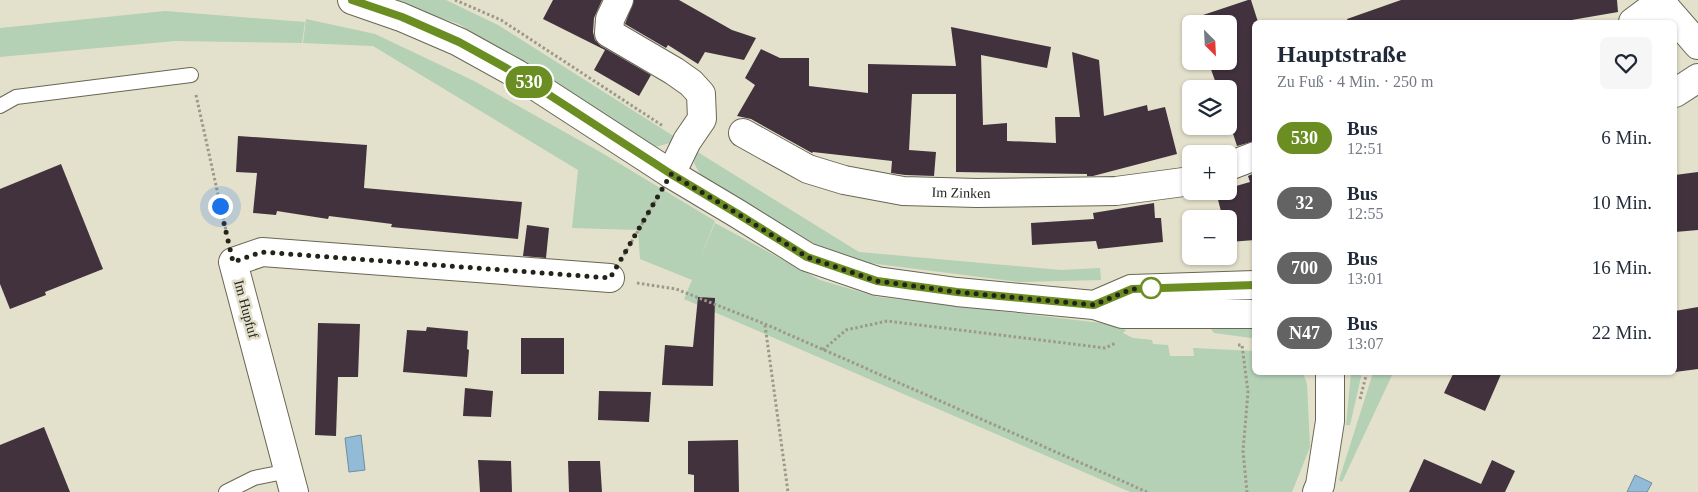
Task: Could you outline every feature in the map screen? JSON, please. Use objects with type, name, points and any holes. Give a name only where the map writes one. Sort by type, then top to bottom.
[{"type":"street","points":[[352,0],[402,17],[459,42],[517,74],[671,174],[807,257],[877,281],[957,292],[1094,305],[1122,314],[1252,314]]},
{"type":"street","points":[[619,0],[610,19],[609,33],[674,70],[691,83],[700,94],[702,120],[687,141],[671,174]]},
{"type":"street","points":[[1636,20],[1660,1],[1676,20]]},
{"type":"street","points":[[1677,21],[1698,45]]},
{"type":"street","points":[[1677,92],[1698,78]]},
{"type":"street","name":"Im Zinken","points":[[743,133],[808,169],[844,180],[903,191],[977,194],[1116,191],[1182,182]]},
{"type":"street","points":[[1237,163],[1252,157]]},
{"type":"street","name":"Im Hupfuf","points":[[292,482],[233,262],[262,252],[610,278]]},
{"type":"street","points":[[1094,305],[1132,289],[1252,285]]},
{"type":"street","points":[[1324,490],[1330,421],[1330,375]]},
{"type":"lane","points":[[0,106],[16,97],[191,75]]},
{"type":"lane","points":[[226,492],[254,478],[292,482]]},
{"type":"path","points":[[455,0],[501,20],[687,141]]},
{"type":"path","points":[[191,75],[233,262]]},
{"type":"path","points":[[671,174],[610,278],[676,290],[765,324],[1147,492]]},
{"type":"path","points":[[824,350],[846,330],[886,321],[1105,348],[1123,340]]},
{"type":"path","points":[[765,324],[788,492]]},
{"type":"path","points":[[1235,344],[1242,345],[1248,392],[1243,451],[1247,492]]},
{"type":"green space","points":[[388,0],[446,0],[498,25],[675,137],[670,143],[655,147],[459,24]]},
{"type":"green space","points":[[165,11],[305,22],[302,43],[175,41],[0,57],[0,28]]},
{"type":"green space","points":[[306,19],[375,34],[474,81],[602,153],[715,221],[698,264],[715,223],[820,280],[878,297],[1110,324],[1126,330],[1123,333],[1133,338],[1152,340],[1153,344],[1168,345],[1170,356],[1194,356],[1193,348],[1252,351],[1252,375],[1304,375],[1307,384],[1310,447],[1292,492],[1130,492],[684,299],[692,280],[640,259],[638,230],[572,228],[578,170],[373,46],[303,43]]},
{"type":"green space","points":[[696,151],[859,252],[1061,270],[1100,268],[1101,280],[1020,282],[869,263],[810,242],[701,176],[694,163]]},
{"type":"green space","points":[[1252,321],[1252,338],[1214,333],[1211,329]]},
{"type":"green space","points":[[1351,375],[1362,375],[1350,425],[1346,425]]},
{"type":"green space","points":[[1372,375],[1392,375],[1342,482],[1339,480]]},
{"type":"water","points":[[361,435],[365,470],[349,472],[345,438]]},
{"type":"water","points":[[1635,475],[1652,483],[1647,492],[1627,492]]},
{"type":"building","points":[[553,0],[602,0],[594,18],[593,32],[595,40],[601,46],[651,75],[639,96],[594,70],[605,50],[543,19]]},
{"type":"building","points":[[634,0],[679,0],[732,30],[756,38],[744,60],[705,52],[698,64],[668,45],[666,48],[625,24]]},
{"type":"building","points":[[1251,0],[1257,20],[1252,20],[1252,142],[1237,146],[1233,135],[1237,135],[1237,80],[1215,80],[1211,70],[1238,70],[1238,15],[1203,15]]},
{"type":"building","points":[[1401,0],[1617,0],[1618,12],[1572,20],[1347,19]]},
{"type":"building","points":[[951,27],[1051,47],[1047,68],[981,55],[983,125],[1007,123],[1007,141],[1056,143],[1055,117],[1080,117],[1072,52],[1099,60],[1104,116],[1147,105],[1148,111],[1165,107],[1177,154],[1093,176],[1087,176],[1087,174],[956,172],[956,94],[912,94],[909,150],[936,152],[934,176],[905,175],[891,173],[892,161],[812,153],[751,119],[737,116],[755,85],[745,78],[761,49],[780,58],[809,58],[809,86],[868,93],[868,64],[956,66]]},
{"type":"building","points":[[238,136],[367,145],[364,188],[522,202],[518,239],[391,227],[392,224],[329,216],[328,219],[277,211],[276,215],[253,213],[257,173],[236,172]]},
{"type":"building","points":[[61,164],[103,269],[45,292],[46,295],[10,309],[0,284],[0,189]]},
{"type":"building","points":[[1698,172],[1698,230],[1677,232],[1677,175]]},
{"type":"building","points":[[1252,174],[1252,240],[1237,241],[1237,210],[1221,210],[1218,200],[1237,200],[1237,186],[1250,182],[1248,176]]},
{"type":"building","points":[[1154,203],[1155,218],[1161,218],[1163,242],[1098,249],[1096,241],[1032,245],[1031,223],[1094,219],[1093,213]]},
{"type":"building","points":[[527,225],[549,228],[546,258],[523,256]]},
{"type":"building","points":[[698,297],[715,298],[713,386],[662,385],[665,345],[693,347]]},
{"type":"building","points":[[1698,307],[1698,369],[1677,372],[1677,311]]},
{"type":"building","points":[[318,323],[360,324],[358,377],[338,377],[336,436],[315,435]]},
{"type":"building","points":[[427,327],[468,331],[467,377],[403,372],[407,330],[426,331]]},
{"type":"building","points":[[521,338],[564,338],[564,374],[521,374]]},
{"type":"building","points":[[1453,375],[1501,375],[1485,411],[1444,393]]},
{"type":"building","points":[[465,388],[493,391],[491,417],[463,416]]},
{"type":"building","points":[[599,391],[651,392],[649,422],[598,420]]},
{"type":"building","points":[[44,427],[70,492],[0,492],[0,445]]},
{"type":"building","points":[[738,440],[739,492],[694,492],[694,475],[688,474],[688,441]]},
{"type":"building","points":[[1424,459],[1481,484],[1492,460],[1515,471],[1505,492],[1409,492]]},
{"type":"building","points":[[478,460],[511,461],[512,492],[480,492]]},
{"type":"building","points":[[568,461],[600,461],[602,492],[569,492]]},
{"type":"bus line","name":"530","points":[[352,0],[402,17],[459,42],[517,74],[671,174],[807,257],[877,281],[957,292],[1094,305],[1132,289],[1252,285]]},
{"type":"route","points":[[220,206],[233,262],[262,252],[610,278],[671,174],[807,257],[877,281],[957,292],[1094,305],[1132,289],[1155,288],[1151,288]]}]
